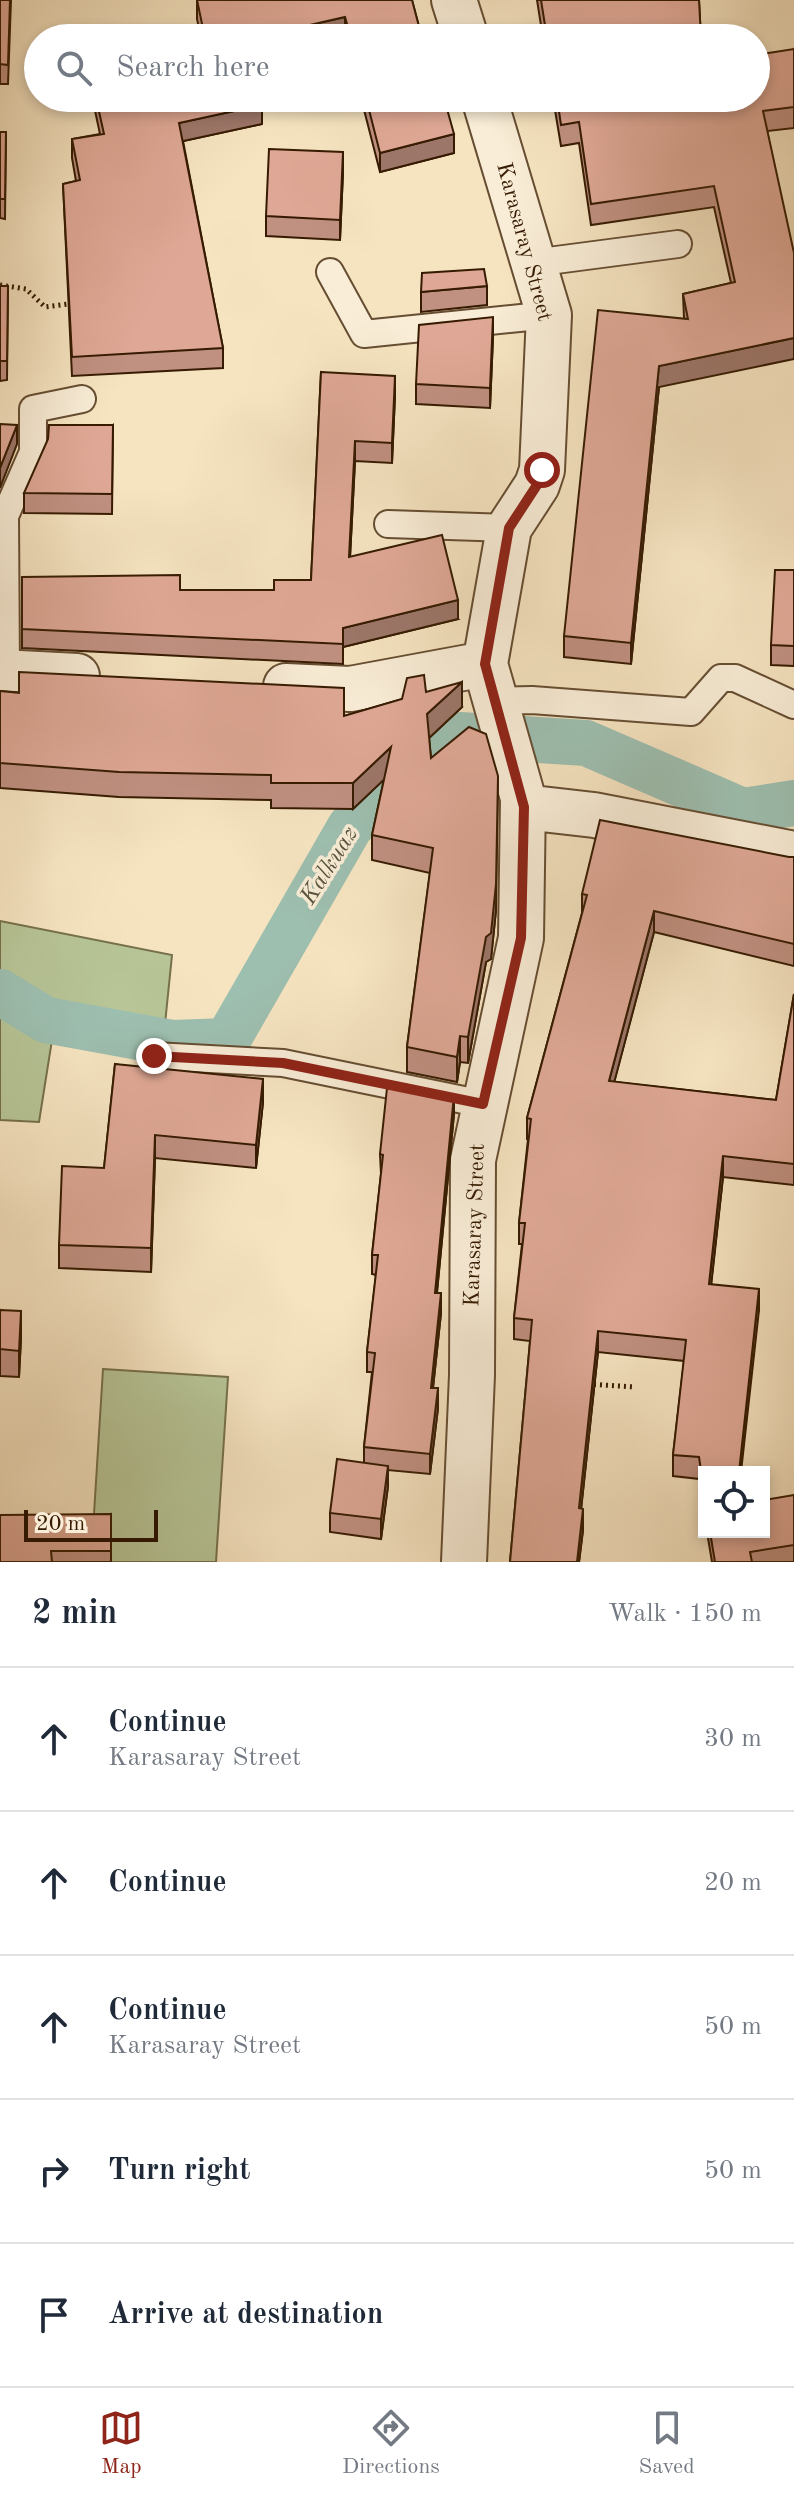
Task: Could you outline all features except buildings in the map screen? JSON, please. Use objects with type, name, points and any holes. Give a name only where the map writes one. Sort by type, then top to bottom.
[{"type":"street","points":[[454,0],[462,24]]},
{"type":"street","name":"Karasaray Street","points":[[464,1562],[472,1375],[473,1160],[521,938],[523,802],[491,689],[509,528],[537,485],[542,470],[549,315],[488,112]]},
{"type":"street","points":[[3,672],[115,678]]},
{"type":"street","points":[[241,684],[350,689],[491,689]]},
{"type":"street","points":[[523,802],[794,854]]},
{"type":"lane","points":[[533,263],[678,244]]},
{"type":"lane","points":[[330,272],[364,334],[549,315]]},
{"type":"lane","points":[[3,672],[5,516],[33,452],[33,409],[82,399]]},
{"type":"lane","points":[[388,524],[509,528]]},
{"type":"lane","points":[[491,689],[532,700],[691,712],[721,678],[735,678],[794,705]]},
{"type":"lane","points":[[154,1056],[283,1063],[483,1104]]},
{"type":"path","points":[[0,285],[26,289],[45,307],[89,301]]},
{"type":"path","points":[[576,1383],[635,1387]]},
{"type":"green space","points":[[0,921],[172,955],[165,1024],[55,1021],[39,1122],[0,1120]]},
{"type":"green space","points":[[103,1369],[228,1377],[216,1562],[91,1562]]},
{"type":"waterway","name":"Kalkuaz","points":[[0,992],[46,1020],[172,1043],[227,1041],[350,827],[418,759],[460,735],[586,743],[743,811],[794,803]]},
{"type":"route","points":[[154,1056],[283,1063],[483,1104],[521,938],[524,807],[493,703],[485,664],[509,528],[537,485],[542,470]]}]
